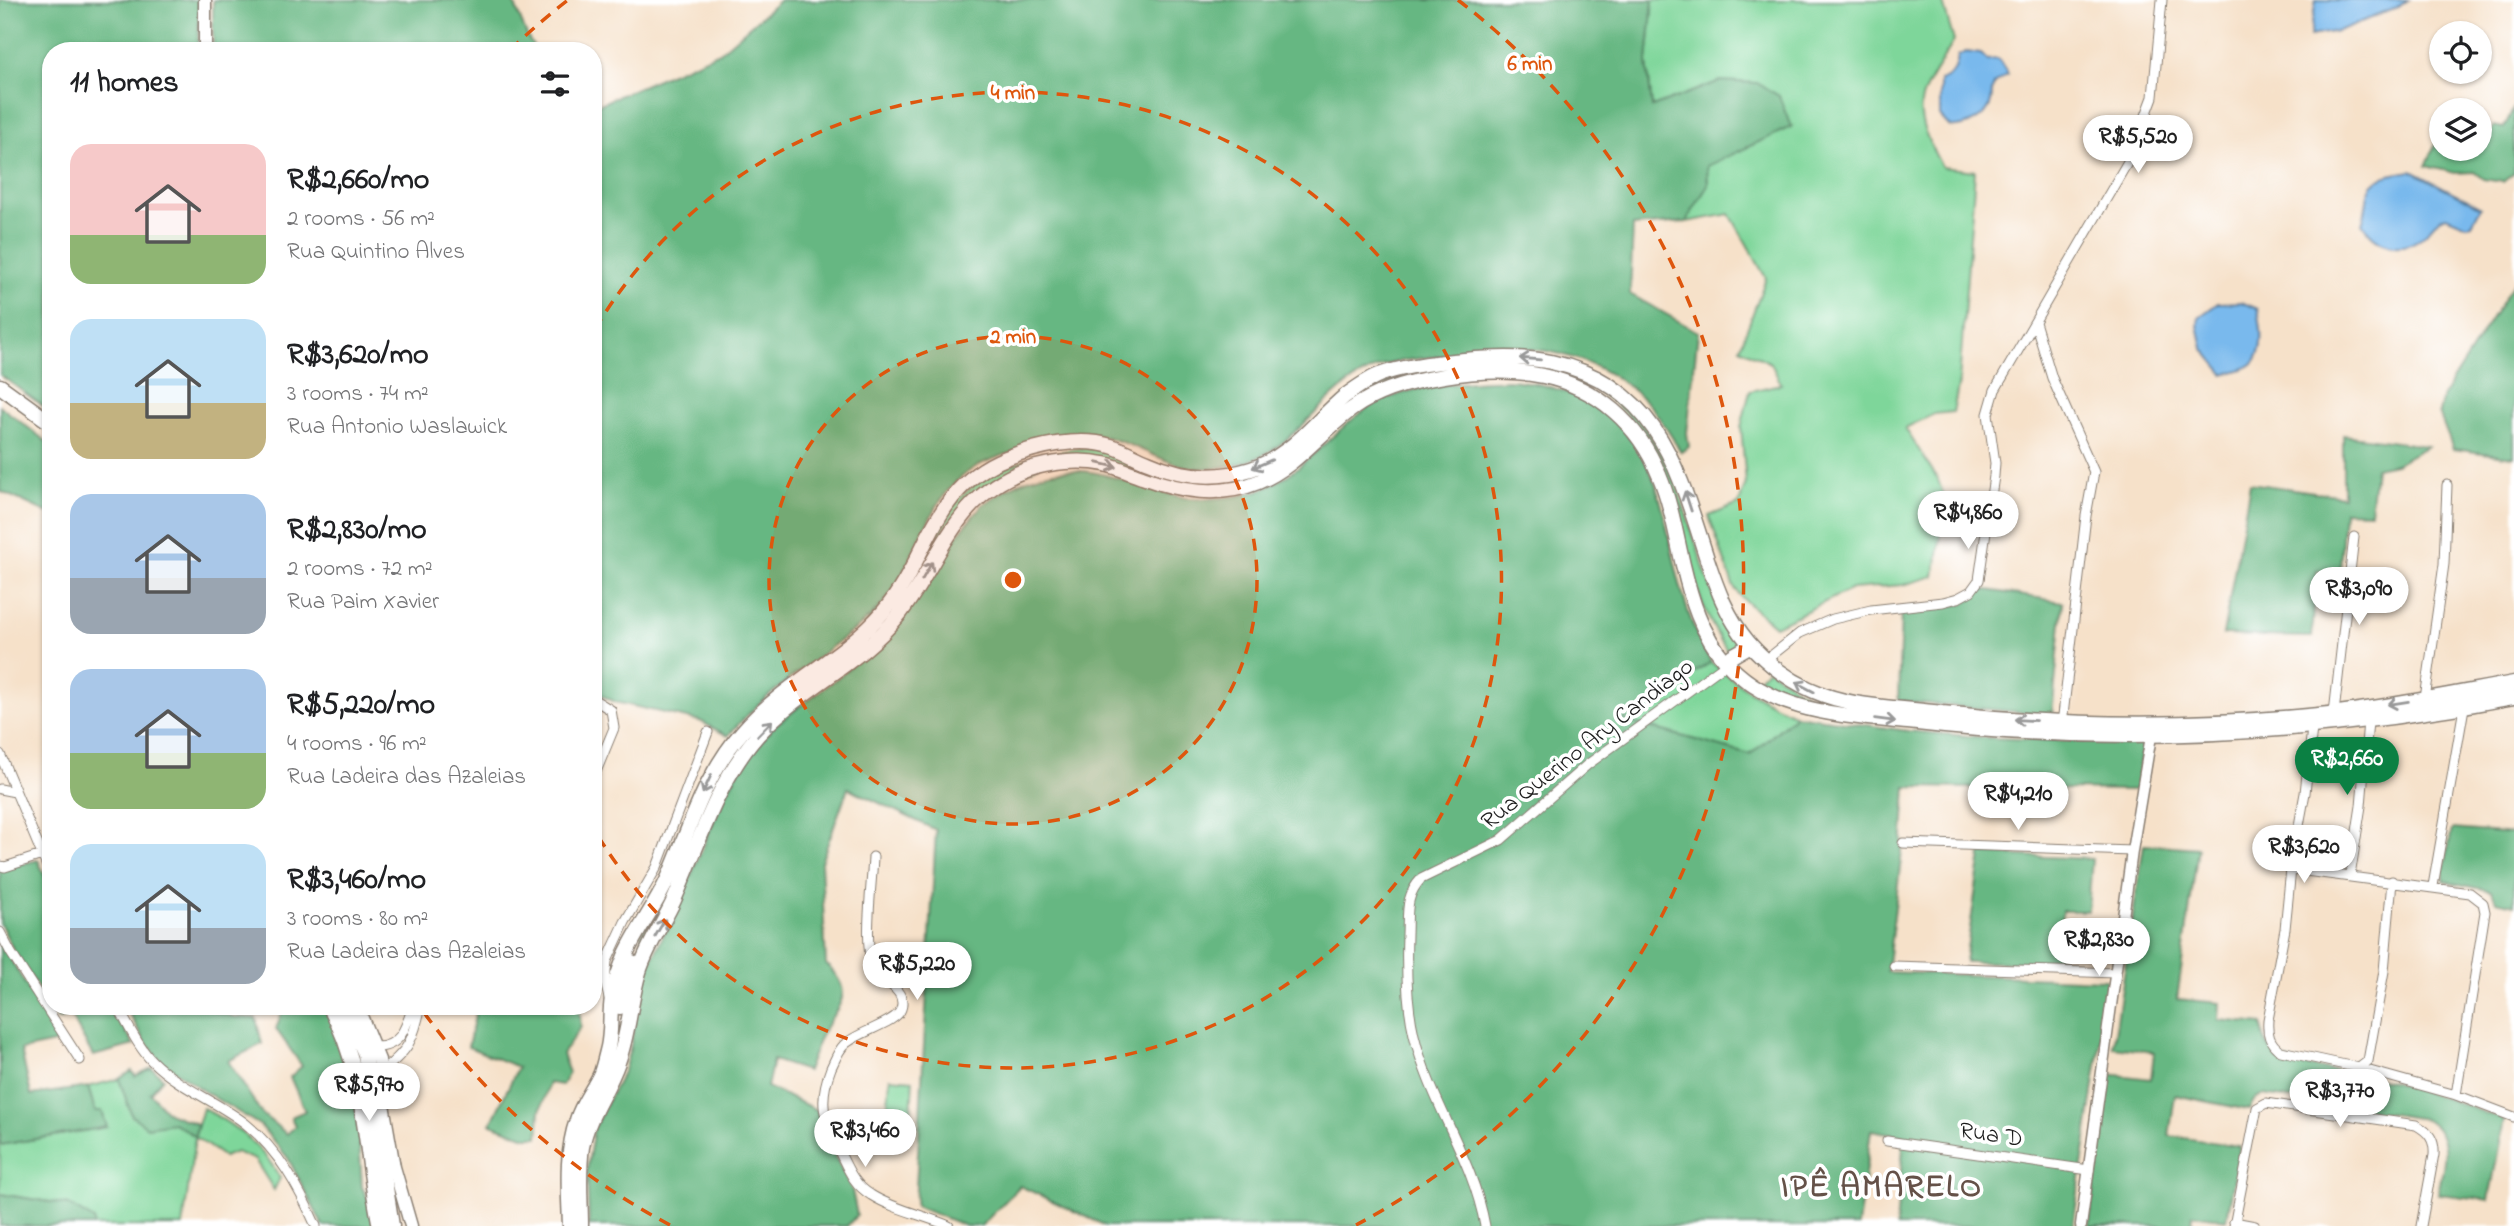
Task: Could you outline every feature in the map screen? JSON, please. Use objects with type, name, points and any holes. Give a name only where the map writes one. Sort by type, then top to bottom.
[{"type":"main road","points":[[205,0],[205,42]]},
{"type":"main road","points":[[570,1226],[570,1147],[577,1118],[600,1075],[610,1040],[615,984],[635,935],[670,876],[713,772],[745,728],[764,710],[853,641],[883,612],[906,578],[946,504],[961,487],[991,465],[1028,451],[1074,443],[1105,444],[1175,473],[1191,476],[1223,475],[1256,468],[1284,454],[1338,402],[1382,374],[1427,365],[1498,358],[1537,359],[1570,366],[1606,383],[1623,396],[1660,435],[1678,470],[1719,593],[1732,619],[1766,660],[1804,687],[1833,699],[2061,729]]},
{"type":"main road","points":[[581,1226],[580,1165],[589,1120],[621,1055],[640,969],[675,898],[730,771],[772,720],[849,662],[886,629],[916,589],[948,533],[975,501],[1005,480],[1030,469],[1065,462],[1103,463],[1171,487],[1203,492],[1228,490],[1250,485],[1276,473],[1302,454],[1352,409],[1386,390],[1444,377],[1490,372],[1528,373],[1546,376],[1584,390],[1603,401],[1629,425],[1641,441],[1662,482],[1696,613],[1714,647],[1727,663],[1745,680],[1769,696],[1817,711],[1952,728],[2312,728],[2368,721],[2465,699],[2514,683]]},
{"type":"main road","points":[[0,386],[42,416]]},
{"type":"main road","points":[[1727,663],[1732,656],[1751,645]]},
{"type":"main road","points":[[1745,680],[1756,674],[1766,660]]},
{"type":"main road","points":[[2152,729],[2334,713],[2425,699],[2514,697]]},
{"type":"main road","points":[[625,1032],[621,1020],[621,1000],[636,946],[635,935]]},
{"type":"main road","points":[[334,1015],[342,1029],[356,1077],[380,1226]]},
{"type":"main road","points":[[348,1015],[365,1054],[392,1226]]},
{"type":"main road","points":[[360,1015],[376,1047],[394,1167],[411,1226]]},
{"type":"street","points":[[1766,660],[1800,633],[1833,619],[1871,610],[1958,598],[1971,591],[1979,580],[1994,476],[1995,463],[1988,414],[1995,390],[2115,188],[2142,132],[2154,97],[2162,0]]},
{"type":"street","points":[[2035,323],[2052,378],[2094,472],[2086,516],[2061,729]]},
{"type":"street","points":[[2425,699],[2444,564],[2447,485]]},
{"type":"street","points":[[2334,713],[2354,537]]},
{"type":"street","name":"Rua Querino Ary Candiago","points":[[1485,1226],[1474,1182],[1435,1096],[1414,1035],[1406,960],[1411,890],[1421,879],[1501,840],[1587,765],[1727,663]]},
{"type":"street","points":[[2433,886],[2465,699]]},
{"type":"street","points":[[602,704],[611,710],[614,728],[602,757]]},
{"type":"street","points":[[2350,876],[2361,806],[2368,721]]},
{"type":"street","points":[[2312,728],[2285,929],[2268,1020],[2267,1030],[2274,1047],[2456,1095],[2514,1117]]},
{"type":"street","points":[[2081,1226],[2132,851],[2152,729]]},
{"type":"street","points":[[611,1007],[605,982],[605,968],[625,922],[657,867],[708,732]]},
{"type":"street","points":[[0,754],[42,855],[5,867],[0,866]]},
{"type":"street","points":[[0,789],[15,792]]},
{"type":"street","points":[[1903,844],[2132,851]]},
{"type":"street","points":[[873,857],[869,950],[878,975],[897,989],[902,999],[901,1010],[896,1017],[858,1034],[843,1045],[825,1083],[823,1112],[858,1185],[871,1195],[904,1211],[949,1226]]},
{"type":"street","points":[[2291,869],[2433,886],[2470,893],[2483,903],[2485,912],[2456,1095]]},
{"type":"street","points":[[2359,1068],[2368,1061],[2384,971],[2392,881]]},
{"type":"street","points":[[625,922],[635,935]]},
{"type":"street","points":[[0,932],[10,953],[42,1002]]},
{"type":"street","points":[[1894,966],[2116,973]]},
{"type":"street","points":[[51,1015],[80,1060]]},
{"type":"street","points":[[123,1015],[151,1060],[199,1096],[245,1124],[268,1145],[302,1196],[316,1226]]},
{"type":"street","points":[[380,1073],[408,1048],[412,1015]]},
{"type":"street","points":[[376,1047],[393,1044],[409,1033],[417,1015]]},
{"type":"street","points":[[2255,1226],[2234,1224],[2257,1108],[2266,1103],[2416,1125],[2431,1136],[2435,1145],[2421,1226]]},
{"type":"street","name":"Rua D","points":[[1887,1141],[2089,1170]]},
{"type":"green space","points":[[0,0],[199,0],[198,42],[42,42],[42,405],[0,375]]},
{"type":"green space","points":[[213,0],[513,0],[531,42],[213,42]]},
{"type":"green space","points":[[780,0],[1653,0],[1647,62],[1652,107],[1720,81],[1757,83],[1779,96],[1791,127],[1707,166],[1708,185],[1686,222],[1633,226],[1630,294],[1698,332],[1687,433],[1689,447],[1681,452],[1652,408],[1627,385],[1579,360],[1562,354],[1528,349],[1409,360],[1373,369],[1343,388],[1282,443],[1244,463],[1218,468],[1185,466],[1101,436],[1075,437],[1020,450],[977,466],[959,479],[932,515],[901,576],[875,612],[765,699],[728,736],[700,721],[615,702],[602,696],[602,103],[720,52]]},
{"type":"green space","points":[[1653,0],[1942,0],[1954,41],[1925,90],[1921,114],[1924,128],[1942,167],[1975,171],[1959,382],[1953,412],[1934,414],[1905,428],[1937,478],[1947,503],[1934,576],[1903,585],[1852,589],[1775,626],[1747,602],[1733,585],[1709,516],[1739,504],[1746,483],[1741,427],[1750,391],[1781,384],[1771,363],[1740,348],[1766,278],[1730,214],[1686,222],[1708,185],[1707,166],[1791,126],[1652,107],[1647,62]]},
{"type":"green space","points":[[2514,107],[2514,173],[2503,182],[2483,179],[2474,172],[2455,173],[2426,166],[2429,159],[2492,161],[2492,129],[2494,126],[2504,128]]},
{"type":"green space","points":[[2514,283],[2514,457],[2453,449],[2439,413],[2443,395]]},
{"type":"green space","points":[[1514,364],[1532,366],[1405,380],[1375,388],[1350,403],[1296,451],[1267,471],[1250,478],[1207,483],[1249,476],[1364,390],[1388,378],[1411,373]]},
{"type":"green space","points":[[1534,366],[1549,368],[1579,378],[1616,399],[1641,423],[1669,463],[1717,607],[1738,645],[1728,652],[1704,608],[1695,584],[1671,491],[1658,458],[1639,428],[1599,392],[1567,375]]},
{"type":"green space","points":[[1507,380],[1535,383],[1584,400],[1623,429],[1651,472],[1685,603],[1711,662],[1623,720],[1750,755],[1796,715],[1909,731],[1992,738],[2141,743],[2143,747],[2136,790],[1906,787],[1902,851],[1887,972],[2105,980],[2109,985],[2073,1226],[1896,1226],[1904,1136],[1871,1130],[1858,1226],[1106,1226],[1020,1186],[981,1226],[965,1226],[915,1206],[936,830],[848,788],[821,862],[826,964],[840,982],[842,997],[807,1071],[773,1060],[767,1087],[817,1110],[825,1136],[852,1190],[857,1215],[847,1226],[589,1226],[587,1170],[594,1127],[624,1070],[647,969],[681,899],[725,795],[745,760],[774,726],[846,671],[982,505],[1019,483],[1060,471],[1103,474],[1181,497],[1216,498],[1242,495],[1279,481],[1356,417],[1388,398],[1421,388]]},
{"type":"green space","points":[[0,406],[42,438],[42,510],[0,491]]},
{"type":"green space","points":[[2343,435],[2427,446],[2395,464],[2375,468],[2370,512],[2344,511],[2340,569],[2317,571],[2312,637],[2223,635],[2250,483],[2343,496]]},
{"type":"green space","points":[[1081,448],[1103,450],[1159,474],[1205,483],[1152,478],[1052,458],[957,513],[947,524],[900,602],[882,625],[816,679],[682,869],[629,981],[642,942],[641,935],[709,791],[743,739],[846,653],[958,499],[987,474],[1035,456]]},
{"type":"green space","points":[[1982,589],[2063,602],[2052,715],[1898,701],[1901,613],[1963,604]]},
{"type":"green space","points":[[1711,662],[1751,692],[1796,715],[1750,755],[1622,720]]},
{"type":"green space","points":[[1768,669],[1821,704],[2047,729],[1820,706],[1782,694],[1758,679]]},
{"type":"green space","points":[[2452,829],[2514,834],[2514,905],[2496,901],[2492,891],[2444,881]]},
{"type":"green space","points":[[2144,844],[2198,848],[2177,999],[2220,1003],[2219,1020],[2263,1024],[2263,1034],[2268,1046],[2288,1061],[2399,1084],[2504,1120],[2489,1200],[2438,1194],[2444,1162],[2444,1143],[2434,1126],[2425,1119],[2264,1095],[2255,1100],[2249,1110],[2175,1095],[2169,1136],[2240,1146],[2227,1219],[2193,1214],[2192,1226],[2089,1226],[2109,1074],[2151,1079],[2154,1052],[2113,1047]]},
{"type":"green space","points":[[1981,854],[2092,859],[2088,911],[2062,911],[2058,963],[1965,962]]},
{"type":"green space","points":[[38,860],[42,869],[42,994],[14,951],[0,923],[0,869]]},
{"type":"green space","points":[[0,941],[59,1042],[21,1050],[31,1095],[88,1087],[95,1111],[102,1111],[107,1127],[0,1145]]},
{"type":"green space","points":[[55,1015],[116,1015],[134,1045],[93,1056],[71,1016],[58,1019]]},
{"type":"green space","points":[[130,1015],[228,1015],[256,1018],[262,1044],[228,1061],[262,1114],[287,1134],[295,1126],[291,1117],[305,1111],[290,1077],[302,1066],[276,1029],[281,1015],[330,1015],[351,1069],[362,1187],[371,1205],[375,1226],[323,1226],[288,1158],[261,1126],[202,1090],[160,1060],[144,1040]]},
{"type":"green space","points":[[475,1015],[580,1015],[581,1027],[562,1054],[569,1073],[562,1085],[549,1083],[540,1111],[538,1137],[526,1137],[491,1124],[518,1067],[468,1047]]},
{"type":"green space","points":[[152,1068],[163,1078],[150,1093],[168,1113],[197,1124],[195,1136],[174,1123],[147,1127],[132,1116],[119,1079],[132,1071],[135,1076]]},
{"type":"green space","points":[[890,1078],[913,1080],[910,1131],[886,1129]]},
{"type":"green space","points":[[119,1079],[132,1116],[174,1123],[195,1136],[203,1108],[237,1129],[273,1166],[280,1178],[274,1190],[255,1160],[236,1152],[224,1157],[195,1137],[183,1226],[94,1226],[93,1220],[69,1205],[0,1194],[0,1145],[107,1127],[95,1111],[88,1087]]},
{"type":"green space","points":[[0,1194],[69,1205],[94,1220],[94,1226],[0,1226]]},
{"type":"water","points":[[2316,0],[2408,0],[2396,8],[2338,31],[2310,36]]},
{"type":"water","points":[[1966,52],[1981,54],[1987,60],[1998,59],[2008,75],[1994,85],[1992,100],[1985,113],[1975,121],[1950,127],[1940,116],[1940,81],[1951,75],[1958,56]]},
{"type":"water","points":[[2412,171],[2481,207],[2472,224],[2467,225],[2446,216],[2422,237],[2405,246],[2381,242],[2367,231],[2362,223],[2371,187],[2386,176]]},
{"type":"water","points":[[2241,302],[2258,309],[2261,346],[2252,364],[2224,374],[2203,348],[2199,317],[2218,303]]},
{"type":"district","name":"IPÊ AMARELO","points":[[1882,1188]]}]
